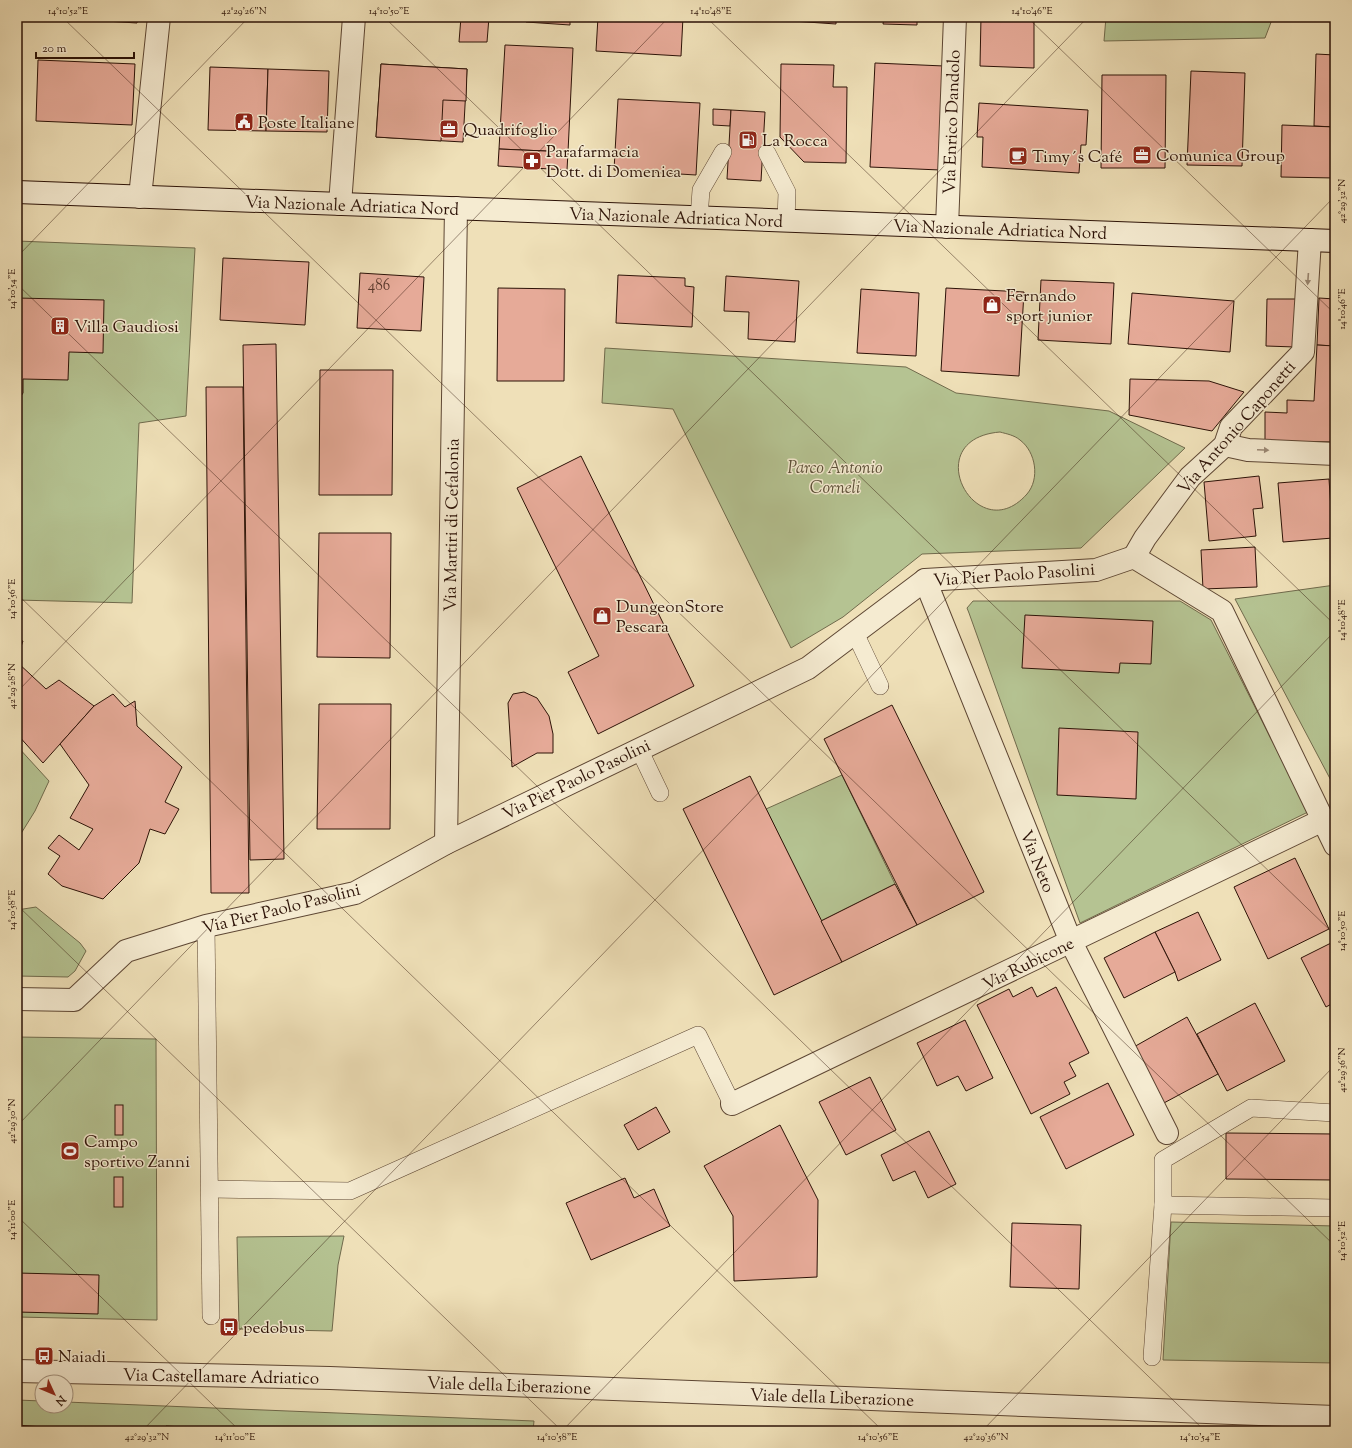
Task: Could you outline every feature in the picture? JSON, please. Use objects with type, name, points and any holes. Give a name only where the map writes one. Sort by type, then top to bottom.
[{"type":"street","points":[[140,197],[159,17]]},
{"type":"street","points":[[340,204],[354,17]]},
{"type":"street","name":"Via Enrico Dandolo","points":[[947,227],[955,17]]},
{"type":"street","name":"Via Nazionale Adriatica Nord","points":[[17,192],[1335,241]]},
{"type":"street","name":"Via Martiri di Cefalonia","points":[[446,842],[456,208]]},
{"type":"street","name":"Via Antonio Caponetti","points":[[1134,557],[1145,538],[1190,477],[1225,444],[1231,428],[1303,352],[1310,240]]},
{"type":"street","points":[[1225,444],[1248,450],[1335,454]]},
{"type":"street","points":[[1134,557],[1222,611],[1335,845]]},
{"type":"street","name":"Via Pier Paolo Pasolini","points":[[17,999],[74,1000],[126,951],[206,926],[355,893],[446,842],[808,668],[925,580],[1096,570],[1134,557]]},
{"type":"street","name":"Via Neto","points":[[925,580],[1071,942],[1167,1133]]},
{"type":"street","name":"Via Rubicone","points":[[732,1104],[1322,820]]},
{"type":"street","name":"Via Castellamare Adriatico","points":[[17,1372],[330,1378]]},
{"type":"street","name":"Viale della Liberazione","points":[[330,1378],[1335,1417]]},
{"type":"lane","points":[[699,218],[701,190],[723,152]]},
{"type":"lane","points":[[767,154],[787,192],[786,221]]},
{"type":"lane","points":[[855,633],[880,686]]},
{"type":"lane","points":[[639,749],[660,793]]},
{"type":"lane","points":[[206,926],[211,1316]]},
{"type":"lane","points":[[210,1189],[350,1191],[698,1035],[732,1104]]},
{"type":"lane","points":[[1152,1357],[1162,1205],[1163,1160],[1251,1108],[1335,1113]]},
{"type":"lane","points":[[1162,1205],[1335,1208]]},
{"type":"green space","points":[[1106,17],[1273,17],[1265,38],[1104,41]]},
{"type":"green space","points":[[17,241],[195,248],[186,416],[139,423],[132,603],[17,600]]},
{"type":"green space","name":"Parco Antonio Corneli","points":[[605,348],[906,367],[956,393],[1109,411],[1185,448],[1081,548],[922,554],[843,617],[791,648],[673,409],[602,403]],"holes":[[[1000,432],[1018,438],[1030,451],[1033,458],[1035,473],[1034,481],[1027,494],[1008,508],[990,509],[974,501],[963,487],[958,470],[962,453],[975,439]]]},
{"type":"green space","points":[[1335,585],[1335,788],[1235,599]]},
{"type":"green space","points":[[973,601],[1180,601],[1211,620],[1308,812],[1080,923],[967,608]]},
{"type":"green space","points":[[17,746],[49,781],[35,811],[17,840]]},
{"type":"green space","points":[[842,775],[895,884],[821,921],[766,809]]},
{"type":"green space","points":[[36,907],[80,943],[86,951],[75,971],[68,977],[17,976],[17,910]]},
{"type":"green space","points":[[17,1037],[156,1039],[157,1320],[17,1317]]},
{"type":"green space","points":[[1171,1222],[1335,1226],[1335,1363],[1163,1360]]},
{"type":"green space","points":[[344,1236],[338,1265],[332,1331],[239,1329],[237,1237]]},
{"type":"green space","points":[[17,1400],[34,1401],[34,1414],[74,1414],[74,1402],[534,1421],[533,1431],[17,1431]]},
{"type":"building","points":[[43,17],[138,17],[137,23]]},
{"type":"building","points":[[461,17],[489,17],[487,42],[459,42]]},
{"type":"building","points":[[496,17],[527,17],[527,19]]},
{"type":"building","points":[[527,17],[570,17],[570,25],[526,22]]},
{"type":"building","points":[[598,17],[683,17],[681,56],[596,51]]},
{"type":"building","points":[[734,17],[836,17],[836,24]]},
{"type":"building","points":[[884,17],[944,17],[944,20],[917,18],[917,25],[883,24]]},
{"type":"building","points":[[981,17],[1034,17],[1034,68],[980,66]]},
{"type":"building","points":[[505,45],[573,48],[568,152],[499,149]]},
{"type":"building","points":[[1316,54],[1335,55],[1335,127],[1314,126]]},
{"type":"building","points":[[38,60],[135,64],[132,125],[36,121]]},
{"type":"building","points":[[875,63],[944,66],[940,170],[870,167]]},
{"type":"building","points":[[381,64],[467,69],[463,142],[376,137]]},
{"type":"building","points":[[381,64],[467,69],[466,101],[443,100],[441,141],[376,137]]},
{"type":"building","points":[[781,64],[834,65],[833,87],[847,87],[846,163],[804,162],[780,137]]},
{"type":"building","points":[[210,67],[268,69],[266,131],[208,130]]},
{"type":"building","points":[[268,69],[329,71],[327,132],[266,131]]},
{"type":"building","points":[[1191,71],[1245,73],[1242,166],[1187,165]]},
{"type":"building","points":[[1102,75],[1166,75],[1165,168],[1101,168]]},
{"type":"building","points":[[618,99],[700,103],[696,175],[614,170]]},
{"type":"building","points":[[979,103],[1088,110],[1086,145],[1081,145],[1079,173],[982,167],[983,137],[977,137]]},
{"type":"building","points":[[713,109],[731,110],[730,126],[713,125]]},
{"type":"building","points":[[731,110],[765,112],[761,181],[727,179]]},
{"type":"building","points":[[1282,125],[1335,127],[1335,178],[1281,177]]},
{"type":"building","points":[[499,149],[568,152],[567,170],[498,166]]},
{"type":"building","points":[[223,258],[309,262],[305,325],[220,320]]},
{"type":"building","points":[[360,273],[424,277],[421,331],[357,328]]},
{"type":"building","points":[[618,275],[685,278],[685,286],[694,287],[692,327],[616,323]]},
{"type":"building","points":[[726,276],[799,281],[795,342],[748,339],[749,312],[724,311]]},
{"type":"building","points":[[1041,280],[1114,283],[1111,344],[1038,340]]},
{"type":"building","points":[[498,288],[565,289],[564,381],[497,381]]},
{"type":"building","points":[[946,288],[1024,292],[1019,376],[941,371]]},
{"type":"building","points":[[861,289],[919,293],[916,356],[857,353]]},
{"type":"building","points":[[1132,293],[1234,301],[1230,352],[1128,344]]},
{"type":"building","name":"Villa Gaudiosi","points":[[17,298],[104,300],[103,353],[69,352],[68,380],[23,379],[23,393],[17,402]]},
{"type":"building","points":[[1319,298],[1335,299],[1335,346],[1317,345]]},
{"type":"building","points":[[1267,299],[1296,299],[1295,347],[1266,346]]},
{"type":"building","points":[[276,344],[284,859],[250,860],[243,345]]},
{"type":"building","points":[[1317,345],[1335,346],[1335,442],[1265,441],[1265,412],[1287,413],[1287,400],[1314,401]]},
{"type":"building","points":[[320,370],[393,370],[392,495],[319,495]]},
{"type":"building","points":[[1130,379],[1209,381],[1244,392],[1212,431],[1129,415]]},
{"type":"building","points":[[206,387],[243,387],[249,893],[211,893]]},
{"type":"building","points":[[581,456],[694,686],[598,734],[568,672],[599,656],[517,488]]},
{"type":"building","points":[[1259,476],[1263,508],[1253,509],[1256,536],[1209,541],[1204,482]]},
{"type":"building","points":[[1329,479],[1333,538],[1283,542],[1278,483]]},
{"type":"building","points":[[319,533],[391,533],[390,658],[317,657]]},
{"type":"building","points":[[1255,547],[1257,587],[1203,589],[1201,550]]},
{"type":"building","points":[[1025,615],[1153,621],[1151,664],[1120,663],[1119,673],[1022,668]]},
{"type":"building","points":[[17,640],[23,641],[17,658]]},
{"type":"building","points":[[17,662],[46,689],[59,680],[94,706],[43,763],[17,734]]},
{"type":"building","points":[[524,692],[537,698],[549,716],[553,734],[553,753],[537,753],[512,767],[508,703],[513,694]]},
{"type":"building","points":[[113,694],[125,707],[135,701],[137,726],[182,767],[165,802],[179,809],[165,834],[150,829],[139,863],[103,899],[62,886],[48,874],[60,856],[48,848],[59,835],[79,850],[93,829],[70,818],[89,785],[60,744],[94,706]]},
{"type":"building","points":[[319,704],[391,704],[390,829],[317,829]]},
{"type":"building","points":[[892,705],[984,892],[917,925],[824,739]]},
{"type":"building","points":[[1059,728],[1138,732],[1136,799],[1057,795]]},
{"type":"building","points":[[750,776],[842,962],[774,995],[683,809]]},
{"type":"building","points":[[1295,858],[1329,929],[1268,959],[1234,887]]},
{"type":"building","points":[[895,884],[917,925],[842,962],[821,921]]},
{"type":"building","points":[[1198,912],[1221,960],[1178,981],[1155,932]]},
{"type":"building","points":[[1155,932],[1175,972],[1124,998],[1104,958]]},
{"type":"building","points":[[1335,941],[1335,1002],[1326,1007],[1301,958]]},
{"type":"building","points":[[1032,987],[1037,997],[1056,987],[1089,1053],[1069,1063],[1076,1076],[1064,1082],[1070,1094],[1031,1114],[977,1005],[1009,989],[1013,997]]},
{"type":"building","points":[[1255,1003],[1285,1061],[1227,1091],[1197,1034]]},
{"type":"building","points":[[1187,1017],[1218,1074],[1162,1104],[1132,1048]]},
{"type":"building","points":[[965,1020],[993,1078],[966,1091],[958,1076],[937,1086],[917,1043]]},
{"type":"building","points":[[870,1077],[896,1130],[846,1155],[819,1102]]},
{"type":"building","points":[[1108,1083],[1134,1135],[1066,1169],[1040,1117]]},
{"type":"building","points":[[115,1105],[123,1105],[123,1135],[115,1135]]},
{"type":"building","points":[[656,1107],[670,1132],[638,1150],[624,1125]]},
{"type":"building","points":[[780,1125],[818,1200],[817,1277],[734,1281],[733,1216],[704,1166]]},
{"type":"building","points":[[929,1131],[956,1184],[928,1198],[915,1171],[893,1181],[881,1155]]},
{"type":"building","points":[[1226,1133],[1335,1134],[1335,1180],[1226,1179]]},
{"type":"building","points":[[114,1177],[123,1177],[123,1207],[114,1207]]},
{"type":"building","points":[[625,1178],[634,1198],[654,1189],[670,1226],[591,1260],[566,1203]]},
{"type":"building","points":[[1012,1223],[1081,1225],[1079,1289],[1010,1287]]},
{"type":"building","points":[[17,1273],[99,1275],[98,1314],[17,1312]]},
{"type":"building","points":[[17,1425],[93,1431],[17,1431]]},
{"type":"building","points":[[166,1426],[247,1431],[166,1431]]},
{"type":"place","name":"Poste Italiane","points":[[244,122]]},
{"type":"place","name":"Quadrifoglio","points":[[449,129]]},
{"type":"place","name":"La Rocca","points":[[748,140]]},
{"type":"place","name":"Comunica Group","points":[[1142,155]]},
{"type":"place","name":"Timy´s Café","points":[[1018,156]]},
{"type":"place","name":"Parafarmacia Dott. di Domenica","points":[[532,161]]},
{"type":"place","name":"Fernando sport junior","points":[[992,305]]},
{"type":"place","name":"Villa Gaudiosi","points":[[60,326]]},
{"type":"place","name":"DungeonStore Pescara","points":[[602,616]]},
{"type":"place","name":"Campo sportivo Zanni","points":[[70,1151]]},
{"type":"place","name":"pedobus","points":[[229,1327]]},
{"type":"place","name":"Naiadi","points":[[44,1356]]}]
